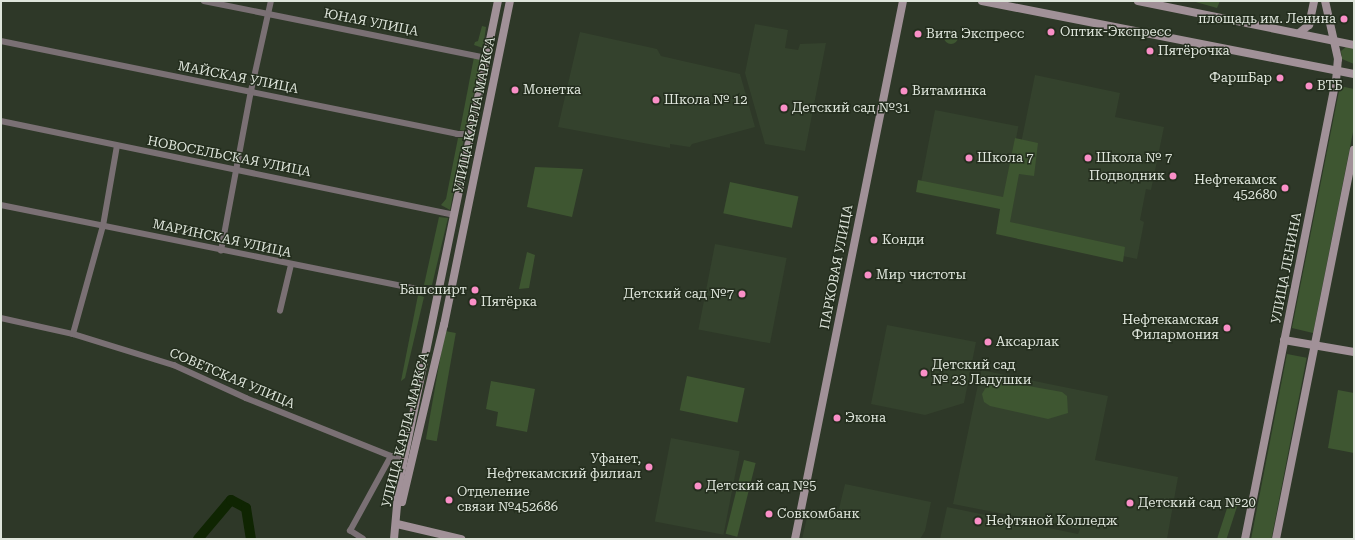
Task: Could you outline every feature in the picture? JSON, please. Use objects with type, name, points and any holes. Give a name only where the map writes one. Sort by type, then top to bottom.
[{"type":"main road","name":"УЛИЦА КАРЛА МАРКСА","points":[[397,520],[400,483],[405,457],[498,1]]},
{"type":"main road","name":"УЛИЦА КАРЛА МАРКСА","points":[[397,520],[418,440],[457,261],[510,1]]},
{"type":"main road","name":"ПАРКОВАЯ УЛИЦА","points":[[796,539],[903,1]]},
{"type":"main road","points":[[982,1],[1354,74]]},
{"type":"main road","points":[[1138,1],[1352,44]]},
{"type":"main road","points":[[1299,33],[1309,25],[1314,1]]},
{"type":"main road","name":"УЛИЦА ЛЕНИНА","points":[[1245,539],[1337,71],[1338,60],[1325,1]]},
{"type":"main road","points":[[1338,60],[1341,50],[1352,44]]},
{"type":"main road","points":[[1276,539],[1354,150]]},
{"type":"main road","points":[[445,258],[457,261]]},
{"type":"main road","points":[[1284,340],[1354,352]]},
{"type":"main road","points":[[394,539],[397,520],[461,539]]},
{"type":"street","name":"ЮНАЯ УЛИЦА","points":[[204,1],[487,58]]},
{"type":"street","points":[[221,251],[238,169],[251,91],[272,1]]},
{"type":"street","name":"МАЙСКАЯ УЛИЦА","points":[[1,41],[457,134],[472,134]]},
{"type":"street","name":"НОВОСЕЛЬСКАЯ УЛИЦА","points":[[1,121],[454,215]]},
{"type":"street","points":[[73,334],[103,226],[117,146]]},
{"type":"street","name":"МАРИНСКАЯ УЛИЦА","points":[[1,205],[221,251],[439,293]]},
{"type":"street","points":[[280,311],[291,265]]},
{"type":"street","name":"СОВЕТСКАЯ УЛИЦА","points":[[1,318],[73,334],[174,365],[246,398],[391,456],[405,457]]},
{"type":"street","points":[[363,539],[350,531],[391,456]]},
{"type":"shaded area","name":"Детский сад №31","points":[[755,24],[788,30],[785,48],[798,50],[800,44],[826,43],[805,151],[765,144],[745,73]]},
{"type":"shaded area","name":"Школа № 12","points":[[580,32],[657,49],[661,56],[740,74],[755,127],[692,144],[690,147],[670,144],[670,148],[558,127]]},
{"type":"shaded area","name":"Школа № 7","points":[[1035,75],[1120,93],[1115,117],[1164,127],[1151,190],[1146,189],[1140,220],[1144,222],[1137,259],[1003,231]]},
{"type":"shaded area","name":"Школа 7","points":[[935,110],[1018,126],[1003,206],[920,190]]},
{"type":"shaded area","name":"Детский сад №7","points":[[715,244],[787,258],[770,343],[698,329]]},
{"type":"shaded area","name":"Детский сад № 23 Ладушки","points":[[887,325],[976,342],[964,403],[925,415],[871,404]]},
{"type":"shaded area","points":[[981,370],[1108,396],[1095,460],[1178,477],[1167,539],[940,539],[947,507],[1078,534],[1080,529],[953,504]]},
{"type":"shaded area","name":"Детский сад №5","points":[[671,438],[740,451],[723,535],[655,521]]},
{"type":"shaded area","points":[[845,484],[931,502],[925,531],[920,539],[802,539],[808,513],[837,517]]},
{"type":"green space","points":[[1192,1],[1220,1],[1217,8]]},
{"type":"green space","points":[[482,26],[486,27],[483,48],[474,45],[475,42],[478,41]]},
{"type":"green space","points":[[951,30],[956,32],[958,37],[956,42],[951,44],[946,42],[944,37],[946,32]]},
{"type":"green space","points":[[1347,46],[1354,46],[1354,64],[1342,59],[1341,51]]},
{"type":"green space","points":[[474,57],[482,58],[465,131],[460,130]]},
{"type":"green space","points":[[1340,86],[1354,89],[1354,127],[1313,333],[1292,328]]},
{"type":"green space","points":[[458,138],[464,138],[450,210],[441,205],[446,199]]},
{"type":"green space","points":[[1015,138],[1038,143],[1034,176],[1019,174],[1010,222],[1125,247],[1123,262],[996,234],[1000,209],[916,192],[918,180],[1003,197]]},
{"type":"green space","points":[[535,167],[583,169],[572,217],[527,207]]},
{"type":"green space","points":[[730,182],[798,197],[792,228],[723,213]]},
{"type":"green space","points":[[439,217],[448,218],[432,285],[424,285]]},
{"type":"green space","points":[[527,252],[535,255],[529,288],[519,289]]},
{"type":"green space","points":[[418,295],[424,297],[405,378],[401,381]]},
{"type":"green space","points":[[445,331],[456,333],[437,441],[426,439]]},
{"type":"green space","points":[[1287,354],[1307,358],[1271,539],[1251,539]]},
{"type":"green space","points":[[687,376],[745,388],[737,423],[680,410]]},
{"type":"green space","points":[[996,380],[1062,392],[1067,396],[1068,413],[1048,419],[990,406],[984,402],[982,394],[989,382]]},
{"type":"green space","points":[[491,381],[535,389],[527,432],[496,426],[498,412],[486,409]]},
{"type":"green space","points":[[1338,390],[1354,393],[1354,453],[1328,448]]},
{"type":"green space","points":[[744,460],[756,463],[737,537],[726,534]]},
{"type":"green space","points":[[1231,496],[1240,499],[1226,539],[1217,538]]},
{"type":"waterway","points":[[198,539],[231,500],[246,508],[251,539]]},
{"type":"place","name":"площадь им. Ленина","points":[[1344,19]]},
{"type":"place","name":"Оптик-Экспресс","points":[[1051,32]]},
{"type":"place","name":"Вита Экспресс","points":[[918,34]]},
{"type":"place","name":"Пятёрочка","points":[[1150,51]]},
{"type":"place","name":"ФаршБар","points":[[1280,78]]},
{"type":"place","name":"ВТБ","points":[[1309,86]]},
{"type":"place","name":"Монетка","points":[[515,90]]},
{"type":"place","name":"Витаминка","points":[[904,91]]},
{"type":"place","name":"Школа № 12","points":[[656,100]]},
{"type":"place","name":"Детский сад №31","points":[[784,108]]},
{"type":"place","name":"Школа 7","points":[[969,158]]},
{"type":"place","name":"Школа № 7","points":[[1088,158]]},
{"type":"place","name":"Подводник","points":[[1173,176]]},
{"type":"place","name":"Нефтекамск 452680","points":[[1285,188]]},
{"type":"place","name":"Конди","points":[[874,240]]},
{"type":"place","name":"Мир чистоты","points":[[868,275]]},
{"type":"place","name":"Башспирт","points":[[475,290]]},
{"type":"place","name":"Детский сад №7","points":[[742,294]]},
{"type":"place","name":"Пятёрка","points":[[473,302]]},
{"type":"place","name":"Нефтекамская Филармония","points":[[1227,328]]},
{"type":"place","name":"Аксарлак","points":[[988,342]]},
{"type":"place","name":"Детский сад № 23 Ладушки","points":[[924,373]]},
{"type":"place","name":"Экона","points":[[837,418]]},
{"type":"place","name":"Уфанет, Нефтекамский филиал","points":[[649,467]]},
{"type":"place","name":"Детский сад №5","points":[[698,486]]},
{"type":"place","name":"Отделение связи №452686","points":[[449,500]]},
{"type":"place","name":"Детский сад №20","points":[[1130,503]]},
{"type":"place","name":"Совкомбанк","points":[[769,514]]},
{"type":"place","name":"Нефтяной Колледж","points":[[978,521]]}]
